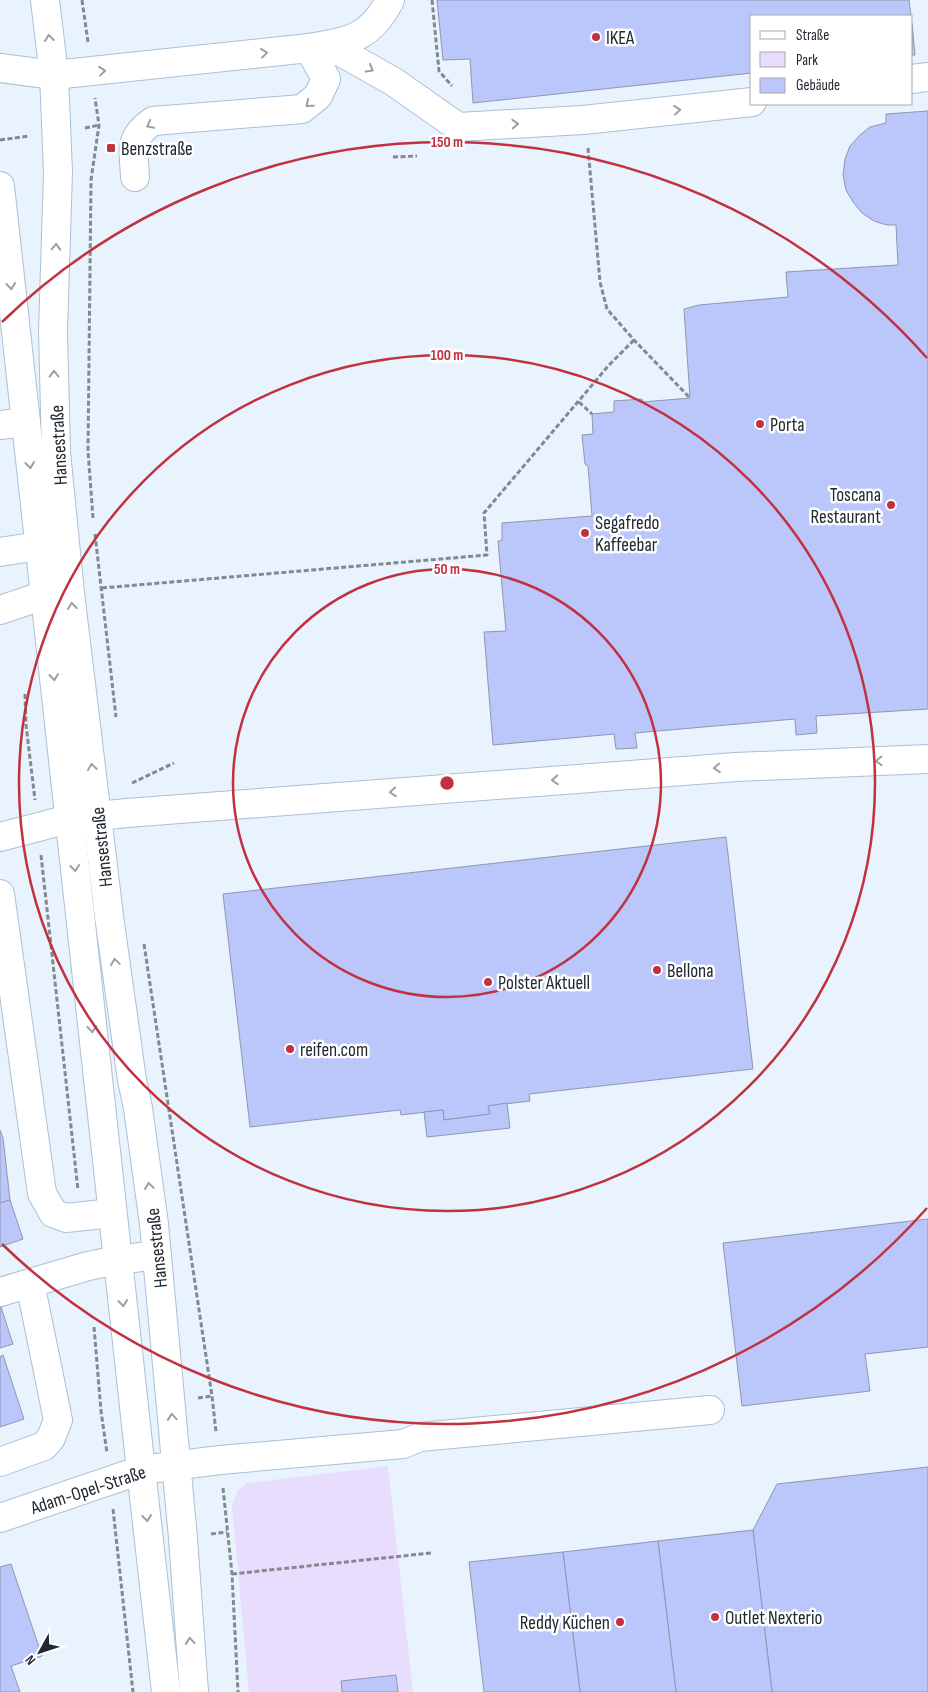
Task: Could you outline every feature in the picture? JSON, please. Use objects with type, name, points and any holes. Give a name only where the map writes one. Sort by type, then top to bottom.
[{"type":"main road","name":"Hansestraße","points":[[45,0],[54,76],[58,172],[53,331],[56,452],[70,593],[109,916],[154,1224],[194,1692]]},
{"type":"main road","points":[[0,68],[54,76],[309,48],[343,42],[366,32],[382,17],[390,0]]},
{"type":"main road","points":[[309,48],[341,52],[394,82],[458,127],[584,120],[750,102]]},
{"type":"main road","points":[[135,177],[134,143],[141,130],[153,121],[302,109],[318,96],[326,79],[309,48]]},
{"type":"main road","points":[[913,79],[928,77]]},
{"type":"main road","name":"Hansestraße","points":[[0,186],[13,424],[39,546],[46,595],[140,1470],[166,1692]]},
{"type":"main road","points":[[0,552],[39,546]]},
{"type":"main road","points":[[0,610],[46,595]]},
{"type":"main road","points":[[0,836],[69,819],[127,813],[736,767],[928,758]]},
{"type":"main road","points":[[0,894],[42,1193],[53,1213],[66,1218],[112,1214]]},
{"type":"main road","points":[[0,1292],[88,1266],[157,1255]]},
{"type":"main road","points":[[0,1462],[44,1446],[51,1438],[58,1420],[30,1283]]},
{"type":"main road","name":"Adam-Opel-Straße","points":[[0,1518],[140,1470],[220,1460],[403,1444],[420,1437],[710,1410]]},
{"type":"path","points":[[82,0],[99,125],[91,180],[88,451],[94,527],[116,721]]},
{"type":"path","points":[[432,0],[439,72],[460,95],[467,126]]},
{"type":"path","points":[[584,120],[600,282],[607,309],[690,398]]},
{"type":"path","points":[[393,157],[417,156]]},
{"type":"path","points":[[102,588],[487,555],[484,513],[609,365],[634,340]]},
{"type":"path","points":[[578,402],[592,414]]},
{"type":"path","points":[[127,813],[124,787],[174,763]]},
{"type":"path","points":[[144,941],[212,1396],[232,1574],[238,1692]]},
{"type":"path","points":[[232,1574],[431,1553]]},
{"type":"shaded area","points":[[0,0],[928,0],[928,1692],[0,1692]]},
{"type":"green space","points":[[388,1466],[413,1692],[249,1692],[232,1506],[237,1491],[247,1483]]},
{"type":"building","name":"IKEA","points":[[437,0],[909,0],[911,15],[750,15],[750,73],[473,103],[470,59],[443,60]]},
{"type":"building","points":[[913,34],[915,55],[913,55]]},
{"type":"building","name":"Porta","points":[[928,111],[928,709],[816,716],[817,733],[796,735],[795,719],[635,733],[637,748],[616,749],[614,734],[493,745],[484,632],[506,631],[498,541],[502,540],[502,523],[592,516],[588,466],[585,464],[582,435],[593,434],[592,414],[614,412],[614,401],[642,399],[643,402],[690,398],[684,309],[699,305],[788,297],[786,272],[898,265],[896,225],[887,225],[874,221],[862,213],[853,202],[846,190],[843,175],[845,159],[850,146],[860,135],[870,127],[886,123],[886,114]]},
{"type":"building","name":"Polster Aktuell","points":[[726,837],[753,1069],[529,1094],[530,1101],[488,1106],[490,1114],[444,1120],[443,1110],[401,1115],[400,1110],[250,1127],[223,894]]},
{"type":"building","points":[[507,1103],[510,1128],[427,1137],[424,1112],[443,1110],[444,1120],[490,1114],[488,1106]]},
{"type":"building","points":[[0,1130],[3,1138],[10,1200],[0,1203]]},
{"type":"building","points":[[10,1200],[23,1239],[0,1247],[0,1203]]},
{"type":"building","points":[[928,1219],[928,1347],[865,1354],[870,1391],[742,1406],[723,1243]]},
{"type":"building","points":[[0,1304],[13,1344],[0,1348]]},
{"type":"building","points":[[3,1355],[24,1419],[0,1427],[0,1357]]},
{"type":"building","points":[[928,1467],[928,1692],[772,1692],[753,1530],[777,1484]]},
{"type":"building","name":"Outlet Nexterio","points":[[753,1530],[772,1692],[676,1692],[658,1541]]},
{"type":"building","name":"Reddy Küchen","points":[[658,1541],[676,1692],[580,1692],[563,1552]]},
{"type":"building","points":[[563,1552],[580,1692],[484,1692],[469,1562]]},
{"type":"building","points":[[11,1564],[42,1656],[11,1666],[20,1692],[0,1692],[0,1567]]},
{"type":"building","points":[[396,1675],[398,1692],[342,1692],[341,1681]]},
{"type":"place","name":"IKEA","points":[[596,37]]},
{"type":"place","name":"Benzstraße","points":[[111,148]]},
{"type":"place","name":"Porta","points":[[760,424]]},
{"type":"place","name":"Toscana Restaurant","points":[[891,505]]},
{"type":"place","name":"Segafredo Kaffeebar","points":[[585,533]]},
{"type":"place","name":"Bellona","points":[[657,970]]},
{"type":"place","name":"Polster Aktuell","points":[[488,982]]},
{"type":"place","name":"reifen.com","points":[[290,1049]]},
{"type":"place","name":"Outlet Nexterio","points":[[715,1617]]},
{"type":"place","name":"Reddy Küchen","points":[[620,1622]]}]
